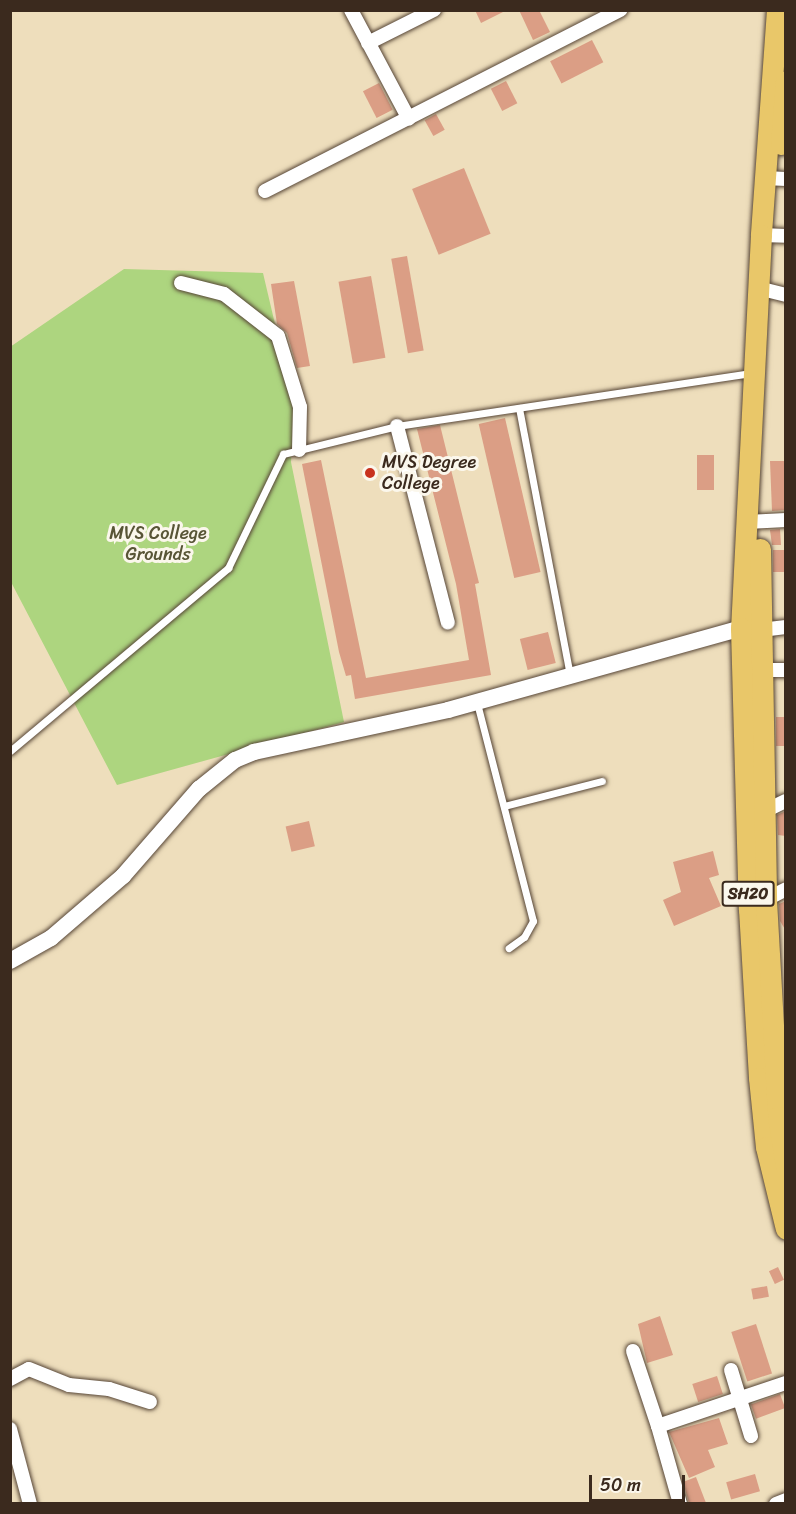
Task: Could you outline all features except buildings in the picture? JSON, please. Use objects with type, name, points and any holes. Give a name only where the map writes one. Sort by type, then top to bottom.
[{"type":"main road","name":"SH20","points":[[754,522],[772,292],[776,178],[777,10]]},
{"type":"main road","name":"SH20","points":[[776,178],[786,81]]},
{"type":"main road","name":"SH20","points":[[772,292],[754,372],[751,629],[757,904],[773,1071],[786,1166]]},
{"type":"main road","name":"SH20","points":[[751,629],[761,670],[763,812],[757,904],[778,979],[766,1147],[786,1229]]},
{"type":"street","points":[[351,10],[409,119]]},
{"type":"street","points":[[368,43],[434,10]]},
{"type":"street","points":[[265,191],[621,10]]},
{"type":"street","points":[[181,283],[224,294],[278,336],[300,407],[299,450]]},
{"type":"street","points":[[397,426],[448,623]]},
{"type":"street","points":[[754,522],[786,520]]},
{"type":"street","points":[[10,961],[51,938],[123,876],[199,789],[235,760],[254,752],[477,703],[570,676],[751,629],[786,627]]},
{"type":"street","points":[[761,670],[786,670]]},
{"type":"street","points":[[763,812],[786,801]]},
{"type":"street","points":[[757,904],[786,889]]},
{"type":"street","points":[[633,1351],[680,1503]]},
{"type":"street","points":[[10,1379],[29,1369],[69,1385],[109,1389],[150,1402]]},
{"type":"street","points":[[731,1370],[751,1436]]},
{"type":"street","points":[[658,1426],[786,1383]]},
{"type":"street","points":[[10,1429],[16,1473],[30,1503]]},
{"type":"street","points":[[776,1503],[786,1500]]},
{"type":"lane","points":[[10,751],[228,568],[283,454],[397,426],[754,372]]},
{"type":"lane","points":[[519,408],[570,676]]},
{"type":"lane","points":[[477,703],[533,921],[525,937],[509,948]]},
{"type":"lane","points":[[504,806],[602,781]]},
{"type":"green space","name":"MVS College Grounds","points":[[124,269],[263,273],[294,405],[291,462],[344,722],[117,785],[11,582],[10,347]]},
{"type":"place","name":"MVS Degree College","points":[[370,473]]}]
